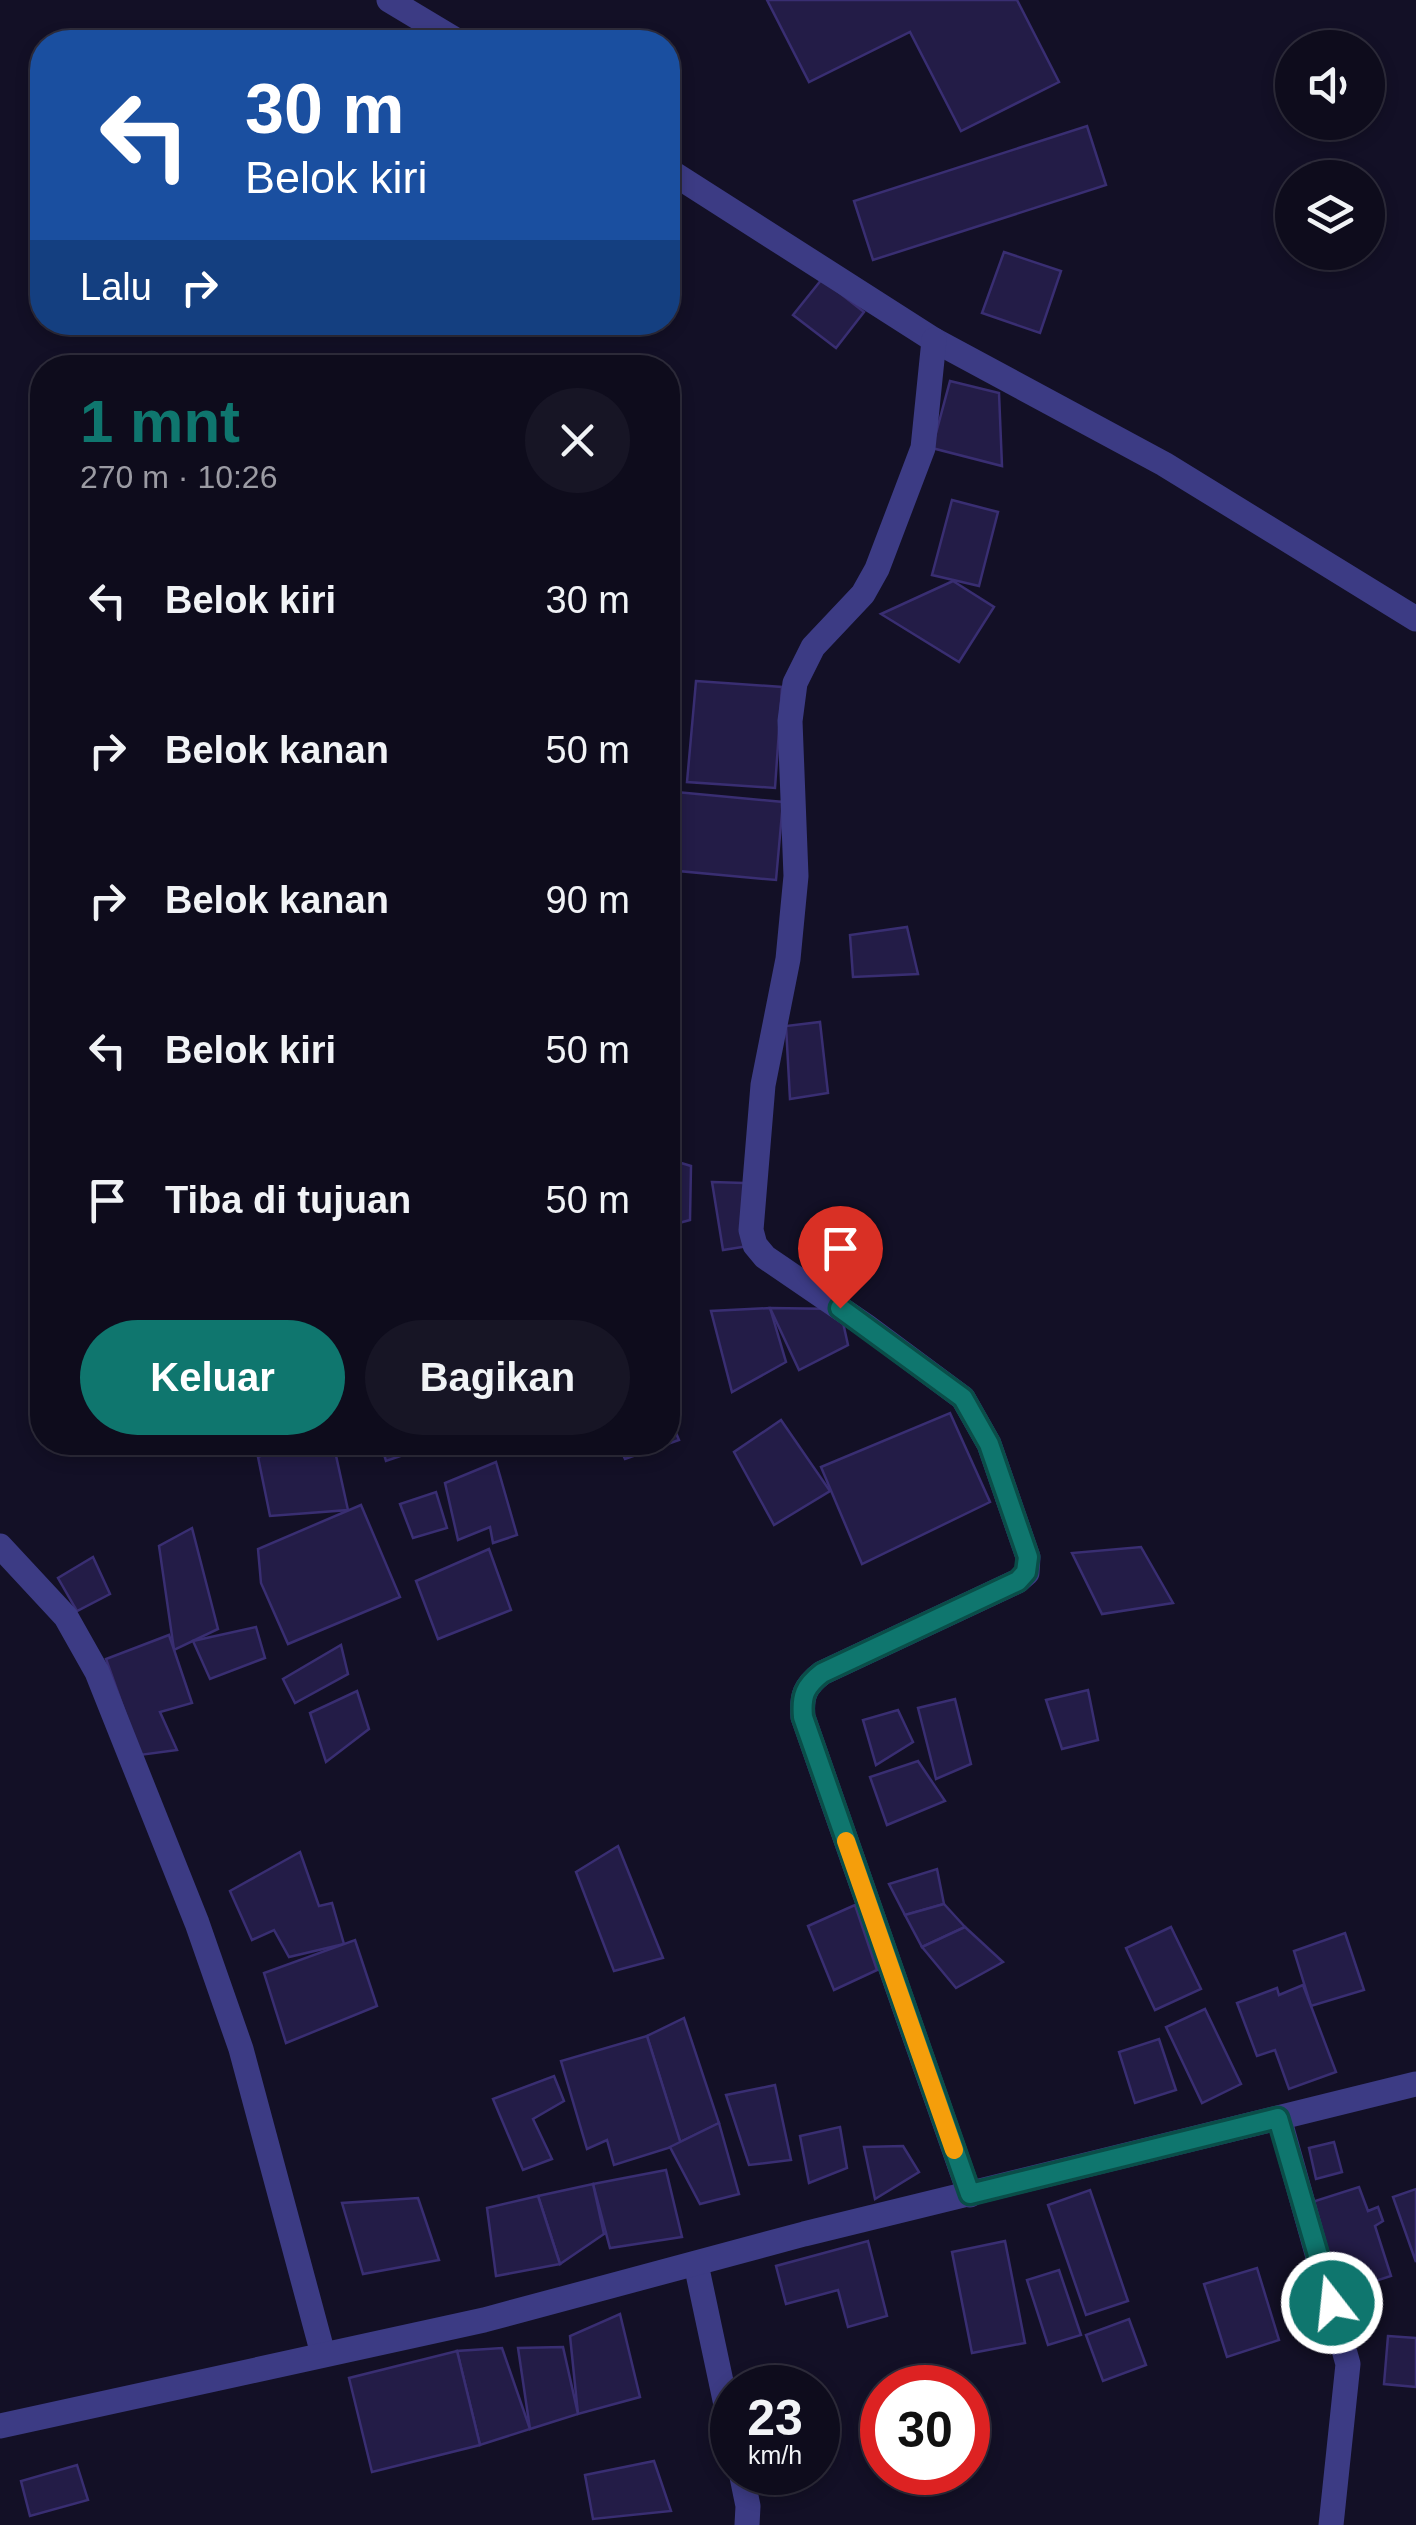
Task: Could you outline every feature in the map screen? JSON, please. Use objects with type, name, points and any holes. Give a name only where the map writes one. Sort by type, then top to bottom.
[{"type":"street","points":[[390,0],[439,30]]},
{"type":"street","points":[[680,178],[934,340],[1164,464],[1416,619]]},
{"type":"street","points":[[934,340],[923,448],[877,570],[863,594],[814,647],[795,682],[790,721],[796,876],[788,959],[763,1084],[751,1230],[765,1257],[963,1398],[989,1444],[1028,1557],[1026,1572],[1018,1581],[822,1673],[809,1683],[802,1698],[803,1717],[970,2194]]},
{"type":"street","points":[[0,1546],[66,1618],[97,1672],[190,1904],[241,2049],[323,2354]]},
{"type":"street","points":[[0,2426],[484,2320],[804,2234],[1416,2084]]},
{"type":"street","points":[[1278,2118],[1348,2364],[1331,2525]]},
{"type":"street","points":[[696,2264],[717,2365]]},
{"type":"street","points":[[746,2495],[747,2525]]},
{"type":"building","points":[[767,0],[1017,0],[1059,82],[961,131],[910,32],[809,82]]},
{"type":"building","points":[[1087,126],[1106,185],[873,260],[854,201]]},
{"type":"building","points":[[1004,252],[1061,271],[1040,333],[982,313]]},
{"type":"building","points":[[822,279],[864,312],[836,348],[793,315]]},
{"type":"building","points":[[950,381],[999,393],[1002,466],[932,448]]},
{"type":"building","points":[[952,500],[998,512],[979,586],[932,575]]},
{"type":"building","points":[[953,581],[994,607],[959,662],[881,614]]},
{"type":"building","points":[[696,681],[782,687],[775,788],[687,782]]},
{"type":"building","points":[[680,792],[783,802],[776,880],[680,871]]},
{"type":"building","points":[[907,927],[918,974],[853,977],[850,935]]},
{"type":"building","points":[[820,1022],[828,1093],[790,1099],[786,1026]]},
{"type":"building","points":[[680,1163],[691,1166],[690,1220],[680,1223]]},
{"type":"building","points":[[712,1182],[744,1183],[755,1245],[723,1250]]},
{"type":"building","points":[[770,1308],[786,1362],[732,1392],[711,1311]]},
{"type":"building","points":[[770,1308],[840,1309],[848,1345],[799,1370]]},
{"type":"building","points":[[950,1413],[990,1502],[862,1564],[821,1467]]},
{"type":"building","points":[[781,1420],[830,1491],[774,1525],[734,1452]]},
{"type":"building","points":[[336,1455],[348,1510],[270,1516],[258,1457]]},
{"type":"building","points":[[496,1462],[517,1535],[493,1543],[490,1527],[458,1540],[445,1483]]},
{"type":"building","points":[[436,1492],[447,1528],[413,1538],[400,1504]]},
{"type":"building","points":[[361,1505],[400,1597],[288,1644],[261,1583],[258,1549]]},
{"type":"building","points":[[192,1528],[218,1629],[174,1650],[159,1546]]},
{"type":"building","points":[[1141,1547],[1173,1603],[1102,1614],[1072,1553]]},
{"type":"building","points":[[489,1549],[511,1610],[438,1639],[416,1581]]},
{"type":"building","points":[[93,1557],[110,1594],[77,1611],[58,1578]]},
{"type":"building","points":[[256,1627],[265,1658],[210,1679],[193,1641]]},
{"type":"building","points":[[169,1635],[192,1703],[160,1712],[177,1750],[140,1755],[106,1659]]},
{"type":"building","points":[[341,1645],[348,1674],[295,1703],[283,1679]]},
{"type":"building","points":[[1088,1690],[1098,1740],[1062,1749],[1046,1700]]},
{"type":"building","points":[[357,1691],[369,1729],[326,1762],[310,1713]]},
{"type":"building","points":[[955,1699],[971,1764],[936,1779],[918,1708]]},
{"type":"building","points":[[898,1710],[913,1742],[876,1765],[863,1720]]},
{"type":"building","points":[[918,1761],[945,1801],[887,1825],[870,1777]]},
{"type":"building","points":[[618,1846],[663,1958],[614,1971],[576,1872]]},
{"type":"building","points":[[300,1852],[319,1906],[332,1903],[344,1944],[289,1957],[274,1930],[252,1940],[230,1891]]},
{"type":"building","points":[[937,1869],[944,1904],[905,1915],[889,1884]]},
{"type":"building","points":[[944,1904],[965,1927],[922,1947],[905,1915]]},
{"type":"building","points":[[855,1905],[877,1970],[834,1990],[808,1926]]},
{"type":"building","points":[[965,1927],[1003,1962],[956,1988],[922,1947]]},
{"type":"building","points":[[1171,1927],[1201,1989],[1155,2010],[1126,1948]]},
{"type":"building","points":[[1345,1933],[1364,1990],[1311,2006],[1294,1951]]},
{"type":"building","points":[[355,1940],[377,2006],[286,2043],[264,1973]]},
{"type":"building","points":[[1303,1985],[1336,2072],[1289,2089],[1275,2050],[1257,2056],[1237,2003],[1277,1988],[1279,1995]]},
{"type":"building","points":[[1205,2009],[1241,2084],[1202,2103],[1166,2027]]},
{"type":"building","points":[[684,2018],[719,2123],[680,2142],[647,2036]]},
{"type":"building","points":[[647,2036],[681,2144],[614,2165],[607,2140],[587,2149],[561,2061]]},
{"type":"building","points":[[1159,2039],[1176,2090],[1135,2103],[1119,2052]]},
{"type":"building","points":[[554,2076],[564,2101],[533,2119],[552,2159],[523,2170],[493,2099]]},
{"type":"building","points":[[775,2085],[791,2160],[749,2165],[726,2095]]},
{"type":"building","points":[[719,2123],[739,2194],[700,2204],[670,2147]]},
{"type":"building","points":[[840,2127],[847,2168],[809,2183],[800,2136]]},
{"type":"building","points":[[1334,2142],[1342,2172],[1316,2179],[1309,2148]]},
{"type":"building","points":[[903,2146],[919,2172],[875,2199],[864,2147]]},
{"type":"building","points":[[666,2170],[682,2237],[610,2248],[593,2184]]},
{"type":"building","points":[[593,2184],[604,2234],[560,2264],[538,2196]]},
{"type":"building","points":[[1359,2187],[1368,2211],[1378,2207],[1383,2221],[1375,2226],[1391,2276],[1341,2292],[1312,2202]]},
{"type":"building","points":[[1416,2189],[1416,2262],[1393,2197]]},
{"type":"building","points":[[1090,2190],[1128,2301],[1086,2315],[1048,2205]]},
{"type":"building","points":[[538,2196],[560,2264],[496,2276],[487,2208]]},
{"type":"building","points":[[418,2198],[439,2260],[363,2274],[342,2203]]},
{"type":"building","points":[[868,2241],[887,2316],[848,2327],[838,2290],[786,2304],[776,2266]]},
{"type":"building","points":[[1005,2241],[1025,2343],[972,2353],[952,2252]]},
{"type":"building","points":[[1257,2268],[1279,2340],[1227,2357],[1204,2284]]},
{"type":"building","points":[[1059,2270],[1081,2335],[1048,2345],[1027,2280]]},
{"type":"building","points":[[620,2314],[640,2397],[578,2414],[570,2336]]},
{"type":"building","points":[[1129,2319],[1146,2365],[1103,2381],[1086,2335]]},
{"type":"building","points":[[1388,2336],[1416,2338],[1416,2387],[1384,2384]]},
{"type":"building","points":[[563,2347],[578,2414],[530,2429],[518,2348]]},
{"type":"building","points":[[502,2348],[530,2429],[480,2445],[457,2351]]},
{"type":"building","points":[[457,2351],[480,2445],[372,2472],[349,2378]]},
{"type":"building","points":[[654,2461],[671,2511],[593,2519],[585,2475]]},
{"type":"building","points":[[77,2465],[88,2500],[30,2516],[21,2481]]},
{"type":"slow traffic","points":[[846,1841],[954,2150]]},
{"type":"route","points":[[840,1308],[963,1398],[989,1444],[1028,1557],[1026,1572],[1018,1581],[822,1673],[809,1683],[802,1698],[803,1717],[970,2194],[1278,2118],[1332,2303]]}]
